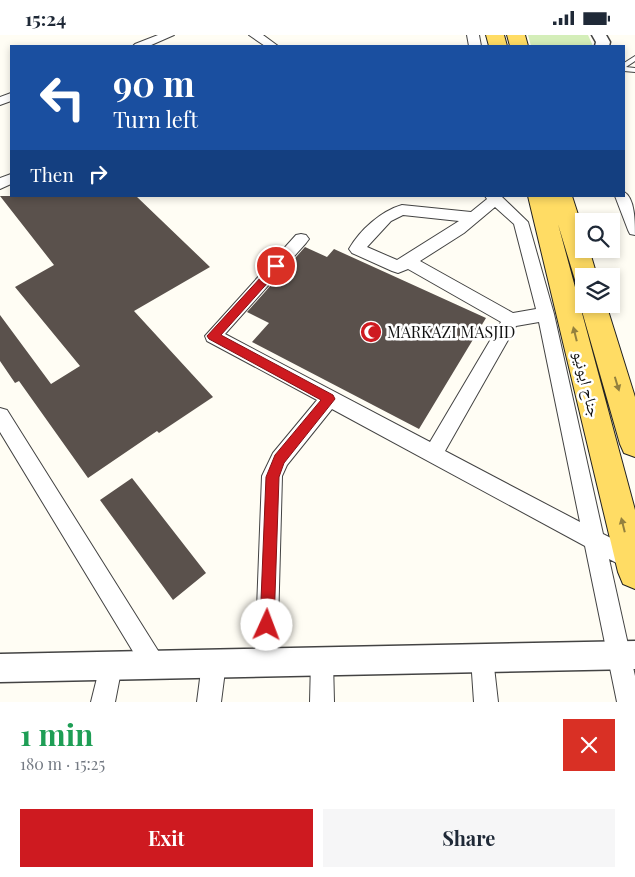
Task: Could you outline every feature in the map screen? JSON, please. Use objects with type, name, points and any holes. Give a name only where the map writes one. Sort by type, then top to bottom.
[{"type":"main road","name":"جناح ایونیو","points":[[539,197],[633,566]]},
{"type":"main road","points":[[560,197],[582,268]]},
{"type":"main road","name":"جناح ایونیو","points":[[596,313],[635,444]]},
{"type":"street","points":[[142,45],[168,35]]},
{"type":"street","points":[[255,35],[270,45]]},
{"type":"street","points":[[472,217],[402,210],[386,217],[357,249],[398,267],[459,229],[494,197],[521,222],[546,314],[594,540],[627,655],[629,702]]},
{"type":"street","points":[[622,197],[635,230]]},
{"type":"street","points":[[302,239],[213,336],[594,540],[633,566]]},
{"type":"street","points":[[407,261],[511,320],[546,314]]},
{"type":"street","points":[[433,454],[511,320]]},
{"type":"street","points":[[266,662],[272,477],[280,459],[329,399]]},
{"type":"street","points":[[0,416],[154,665]]},
{"type":"street","points":[[0,669],[627,655]]},
{"type":"street","points":[[482,658],[486,702]]},
{"type":"street","points":[[322,661],[322,702]]},
{"type":"street","points":[[209,702],[214,663]]},
{"type":"street","points":[[103,702],[110,666]]},
{"type":"lane","points":[[625,67],[635,58]]},
{"type":"green space","points":[[528,35],[588,35],[593,45],[531,45]]},
{"type":"building","points":[[0,196],[137,197],[210,267],[134,311],[213,397],[159,433],[157,431],[88,478],[19,381],[15,383],[0,361],[0,315],[51,384],[80,366],[15,287],[54,265]]},
{"type":"building","name":"MARKAZI MASJID","points":[[305,247],[327,257],[334,249],[486,318],[419,429],[252,342],[269,323],[247,312]]},
{"type":"building","points":[[132,478],[206,573],[173,600],[100,500]]},
{"type":"place","name":"MARKAZI MASJID","points":[[371,332]]},
{"type":"route","points":[[267,625],[272,477],[280,459],[329,399],[213,336],[276,266]]}]
